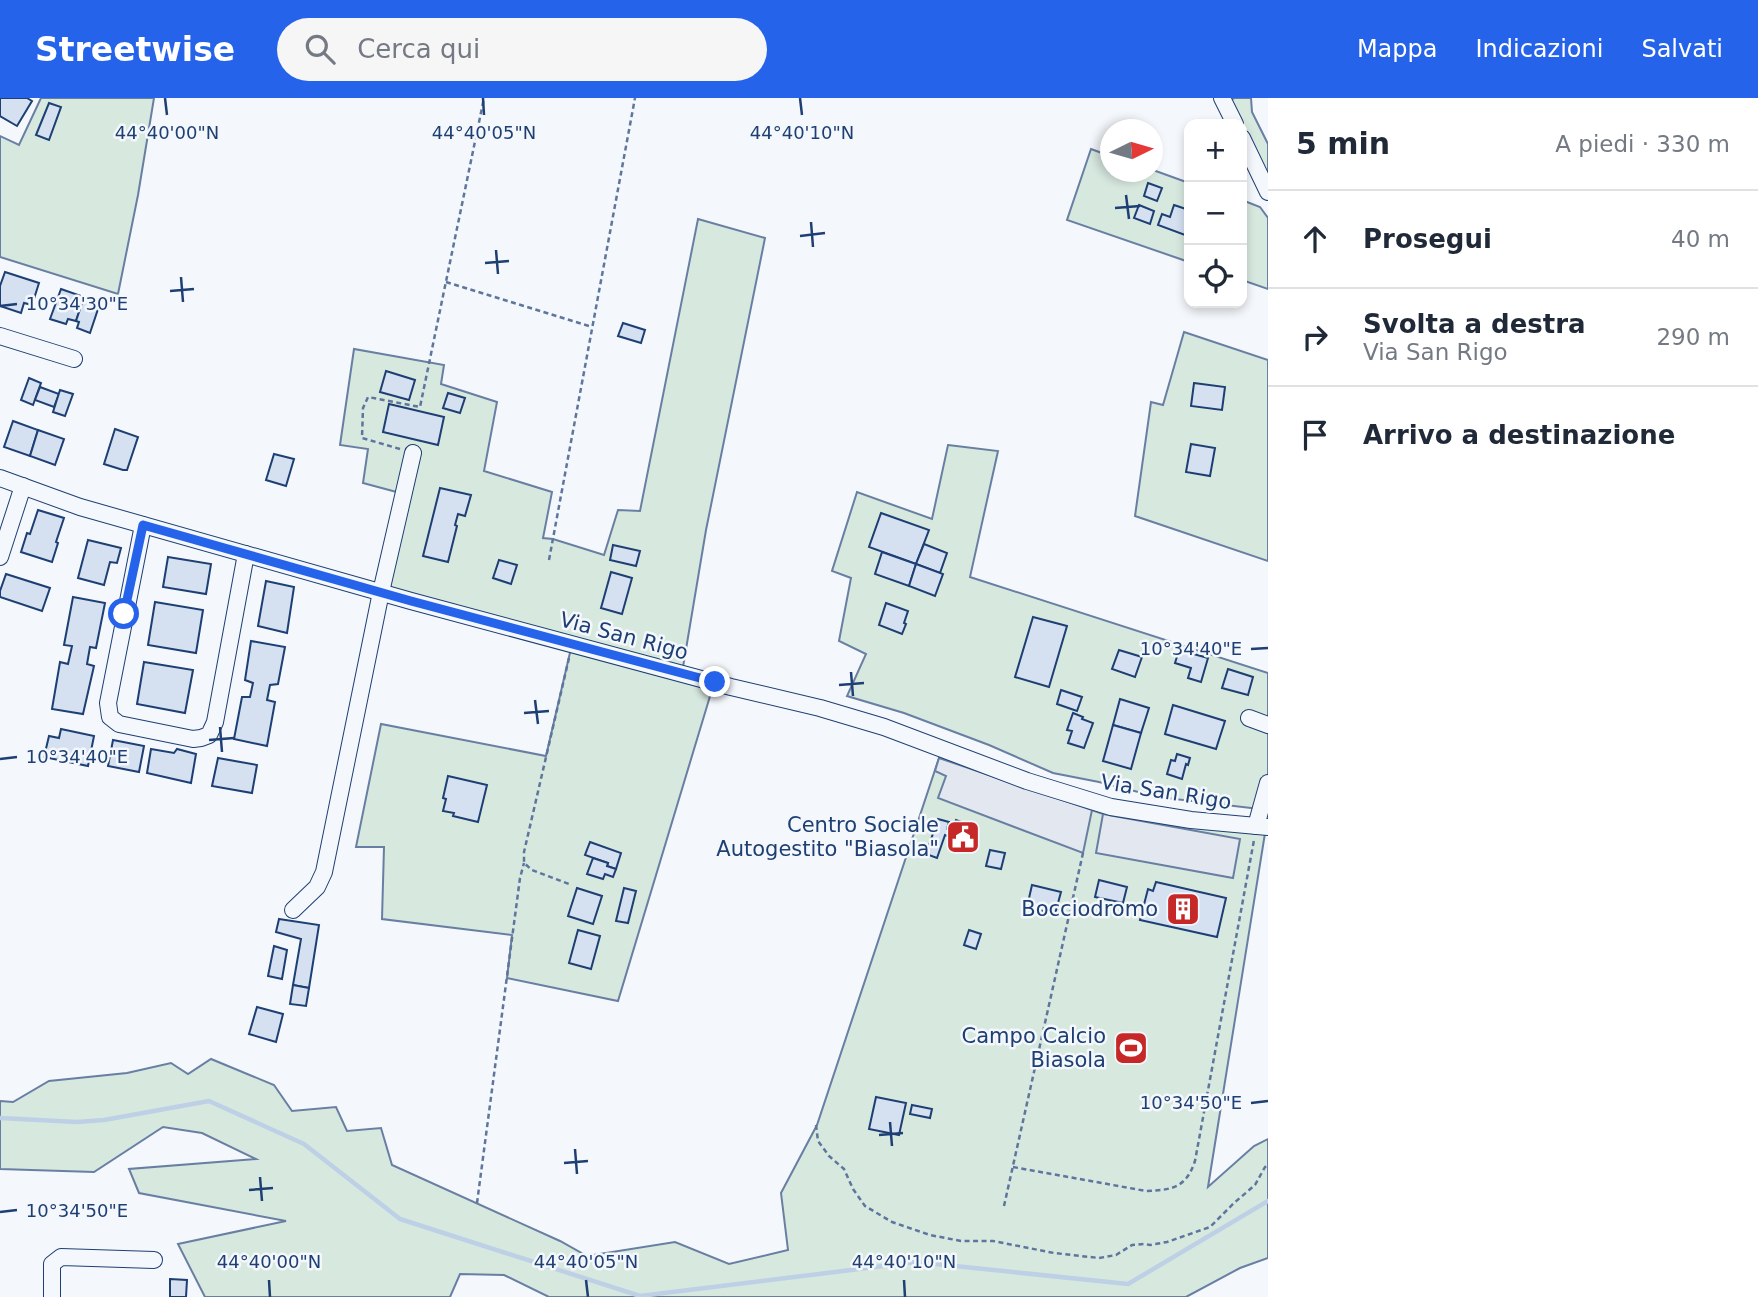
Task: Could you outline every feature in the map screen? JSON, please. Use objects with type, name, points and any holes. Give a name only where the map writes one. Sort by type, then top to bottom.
[{"type":"street","points":[[1222,98],[1232,119]]},
{"type":"street","points":[[1247,148],[1268,192]]},
{"type":"street","points":[[0,336],[74,359]]},
{"type":"street","points":[[293,910],[317,887],[324,872],[381,592],[413,453]]},
{"type":"street","name":"Via San Rigo","points":[[0,478],[80,507],[381,592],[731,687],[832,711],[884,727],[1027,781],[1111,807],[1191,820],[1262,827],[1268,783]]},
{"type":"street","points":[[0,557],[23,486]]},
{"type":"street","points":[[143,525],[108,703],[110,717],[119,724],[193,739],[209,735],[215,722],[246,554]]},
{"type":"street","points":[[1249,719],[1268,725]]},
{"type":"street","points":[[52,1297],[52,1264],[61,1257],[154,1260]]},
{"type":"path","points":[[413,453],[362,438],[363,408],[368,397],[420,407],[484,98]]},
{"type":"path","points":[[549,560],[635,98]]},
{"type":"path","points":[[446,282],[592,327]]},
{"type":"path","points":[[477,1203],[524,852],[572,644]]},
{"type":"path","points":[[1013,1167],[1146,1191],[1162,1191],[1175,1187],[1184,1182],[1190,1174],[1195,1161],[1262,827]]},
{"type":"path","points":[[1004,1206],[1083,853]]},
{"type":"path","points":[[524,863],[532,870],[569,884]]},
{"type":"path","points":[[817,1125],[818,1142],[844,1169],[865,1206],[892,1222],[930,1235],[961,1241],[993,1241],[1054,1253],[1099,1258],[1116,1255],[1132,1245],[1167,1242],[1210,1227],[1255,1185],[1268,1166]]},
{"type":"shaded area","points":[[41,98],[154,98],[118,294],[0,257],[0,136],[19,145]]},
{"type":"shaded area","points":[[1251,98],[1252,112],[1268,144],[1268,193],[1247,151],[1247,119],[1238,119],[1225,101]]},
{"type":"shaded area","points":[[1091,149],[1100,152],[1100,182],[1163,182],[1163,174],[1184,181],[1184,260],[1067,220]]},
{"type":"shaded area","points":[[1247,202],[1260,207],[1268,218],[1268,289],[1247,282]]},
{"type":"shaded area","points":[[698,219],[765,238],[706,530],[682,673],[714,683],[618,1001],[507,978],[512,935],[382,919],[384,847],[356,847],[381,724],[546,756],[572,644],[381,592],[404,494],[363,483],[368,449],[340,445],[354,349],[444,365],[441,384],[497,402],[484,471],[552,492],[543,538],[604,555],[618,510],[640,511]]},
{"type":"shaded area","points":[[1184,332],[1268,360],[1268,561],[1135,516],[1151,402],[1163,405]]},
{"type":"shaded area","points":[[948,445],[998,451],[970,577],[1268,673],[1268,810],[1158,797],[1053,773],[904,713],[847,696],[866,654],[839,641],[851,578],[832,571],[857,492],[932,519]]},
{"type":"shaded area","points":[[939,758],[1103,814],[1105,806],[1266,827],[1208,1187],[1254,1146],[1268,1139],[1268,1258],[1240,1268],[1186,1297],[549,1297],[504,1275],[460,1274],[450,1297],[205,1297],[178,1244],[286,1221],[139,1193],[129,1169],[256,1159],[202,1133],[163,1127],[94,1172],[0,1169],[0,1101],[13,1102],[49,1081],[127,1073],[171,1063],[188,1074],[211,1059],[274,1085],[292,1111],[336,1107],[347,1131],[381,1128],[392,1165],[560,1241],[587,1256],[675,1242],[729,1264],[788,1250],[781,1193],[817,1125]]},
{"type":"shaded area","points":[[939,758],[1092,810],[1083,853],[938,798],[946,776],[935,771]]},
{"type":"shaded area","points":[[1103,814],[1240,839],[1233,878],[1096,853]]},
{"type":"building","points":[[0,98],[27,98],[32,101],[17,126],[0,116]]},
{"type":"building","points":[[49,103],[61,107],[49,140],[36,135]]},
{"type":"building","points":[[1148,183],[1162,188],[1157,201],[1144,196]]},
{"type":"building","points":[[1139,205],[1154,211],[1150,224],[1134,218]]},
{"type":"building","points":[[1174,205],[1184,208],[1184,235],[1158,225],[1162,214],[1170,217]]},
{"type":"building","points":[[5,272],[39,283],[32,305],[24,303],[21,313],[0,306],[0,286]]},
{"type":"building","points":[[61,289],[84,297],[76,321],[68,319],[66,324],[50,319]]},
{"type":"building","points":[[84,297],[100,303],[90,333],[77,328],[79,322],[76,321]]},
{"type":"building","points":[[623,323],[645,330],[641,343],[618,336]]},
{"type":"building","points":[[386,371],[415,380],[409,400],[380,392]]},
{"type":"building","points":[[29,378],[41,383],[33,405],[21,400]]},
{"type":"building","points":[[1194,383],[1225,387],[1222,410],[1191,406]]},
{"type":"building","points":[[40,387],[59,394],[54,407],[35,400]]},
{"type":"building","points":[[60,390],[73,394],[65,416],[53,412]]},
{"type":"building","points":[[448,393],[465,398],[460,413],[443,408]]},
{"type":"building","points":[[389,404],[444,417],[438,445],[383,432]]},
{"type":"building","points":[[13,421],[38,430],[30,456],[4,447]]},
{"type":"building","points":[[115,429],[138,437],[127,470],[104,464]]},
{"type":"building","points":[[38,430],[64,439],[55,465],[30,456]]},
{"type":"building","points":[[1191,444],[1215,448],[1210,476],[1186,472]]},
{"type":"building","points":[[274,454],[294,459],[286,486],[266,480]]},
{"type":"building","points":[[440,488],[471,495],[465,516],[458,514],[448,562],[423,556]]},
{"type":"building","points":[[38,510],[64,518],[52,562],[21,552]]},
{"type":"building","points":[[881,513],[929,530],[916,564],[869,547]]},
{"type":"building","points":[[88,540],[121,548],[117,563],[110,562],[104,585],[78,578]]},
{"type":"building","points":[[924,544],[947,553],[940,573],[916,564]]},
{"type":"building","points":[[613,545],[640,551],[636,566],[610,560]]},
{"type":"building","points":[[882,552],[916,564],[909,586],[875,574]]},
{"type":"building","points":[[168,557],[211,564],[206,594],[163,587]]},
{"type":"building","points":[[499,560],[517,565],[511,584],[493,578]]},
{"type":"building","points":[[916,564],[943,574],[935,596],[909,586]]},
{"type":"building","points":[[611,572],[632,578],[622,614],[601,608]]},
{"type":"building","points":[[6,574],[50,588],[42,611],[0,597]]},
{"type":"building","points":[[266,581],[294,587],[287,633],[258,626]]},
{"type":"building","points":[[73,597],[105,603],[96,648],[90,647],[87,664],[94,666],[83,714],[52,709],[60,662],[68,664],[72,646],[64,645]]},
{"type":"building","points":[[155,602],[203,610],[196,653],[148,645]]},
{"type":"building","points":[[886,603],[908,611],[902,634],[879,625]]},
{"type":"building","points":[[1033,617],[1067,626],[1049,687],[1015,677]]},
{"type":"building","points":[[251,641],[285,647],[278,684],[270,685],[267,700],[275,702],[267,746],[234,739],[242,697],[250,697],[253,683],[245,680]]},
{"type":"building","points":[[1119,650],[1142,657],[1135,677],[1112,669]]},
{"type":"building","points":[[1179,650],[1208,658],[1201,682],[1188,678],[1191,668],[1175,663]]},
{"type":"building","points":[[144,662],[193,670],[185,713],[137,704]]},
{"type":"building","points":[[1228,669],[1253,677],[1248,695],[1222,688]]},
{"type":"building","points":[[1061,690],[1082,697],[1077,711],[1057,704]]},
{"type":"building","points":[[1120,699],[1149,708],[1141,733],[1113,725]]},
{"type":"building","points":[[1173,705],[1225,721],[1216,749],[1165,734]]},
{"type":"building","points":[[1073,713],[1093,723],[1084,748],[1068,743],[1072,731],[1067,730]]},
{"type":"building","points":[[1113,725],[1141,733],[1131,769],[1103,761]]},
{"type":"building","points":[[61,729],[94,736],[88,766],[44,757],[49,736],[59,738]]},
{"type":"building","points":[[113,740],[144,746],[139,772],[108,766]]},
{"type":"building","points":[[151,749],[174,753],[177,749],[196,754],[191,783],[147,773]]},
{"type":"building","points":[[1177,754],[1190,758],[1182,779],[1167,774],[1171,760],[1175,761]]},
{"type":"building","points":[[218,758],[257,765],[252,793],[212,786]]},
{"type":"building","points":[[448,776],[487,785],[478,822],[443,811]]},
{"type":"building","name":"Centro Sociale Autogestito \"Biasola\"","points":[[938,819],[949,822],[947,829],[952,831],[956,820],[973,826],[970,832],[976,834],[972,845],[945,835],[937,858],[926,854]]},
{"type":"building","points":[[590,842],[621,853],[616,869],[607,866],[608,863],[585,855]]},
{"type":"building","points":[[990,850],[1005,853],[1001,869],[986,866]]},
{"type":"building","points":[[593,858],[616,869],[613,877],[605,874],[603,879],[587,874]]},
{"type":"building","points":[[1099,880],[1127,887],[1123,903],[1095,897]]},
{"type":"building","name":"Bocciodromo","points":[[1156,882],[1226,898],[1217,937],[1140,920],[1148,889],[1153,891]]},
{"type":"building","points":[[1032,885],[1061,892],[1055,914],[1027,907]]},
{"type":"building","points":[[577,888],[602,896],[593,924],[568,916]]},
{"type":"building","points":[[624,888],[636,891],[628,923],[616,921]]},
{"type":"building","points":[[279,919],[319,925],[309,988],[293,985],[301,939],[276,932]]},
{"type":"building","points":[[578,930],[600,936],[591,969],[569,963]]},
{"type":"building","points":[[969,930],[981,934],[976,949],[964,945]]},
{"type":"building","points":[[274,946],[287,950],[282,979],[268,976]]},
{"type":"building","points":[[293,985],[309,988],[306,1006],[290,1004]]},
{"type":"building","points":[[257,1007],[283,1014],[276,1042],[249,1034]]},
{"type":"building","points":[[876,1097],[906,1103],[899,1135],[869,1129]]},
{"type":"building","points":[[912,1105],[932,1109],[930,1118],[910,1114]]},
{"type":"building","points":[[170,1279],[187,1280],[186,1297],[170,1297]]},
{"type":"waterway","points":[[0,1118],[77,1122],[104,1120],[209,1101],[304,1144],[400,1219],[640,1296],[916,1262],[1128,1284],[1268,1201]]},
{"type":"place","name":"Centro Sociale Autogestito \"Biasola\"","points":[[963,837]]},
{"type":"place","name":"Bocciodromo","points":[[1183,909]]},
{"type":"place","name":"Campo Calcio Biasola","points":[[1131,1048]]},
{"type":"route","points":[[124,614],[143,525],[411,601],[715,682]]}]
